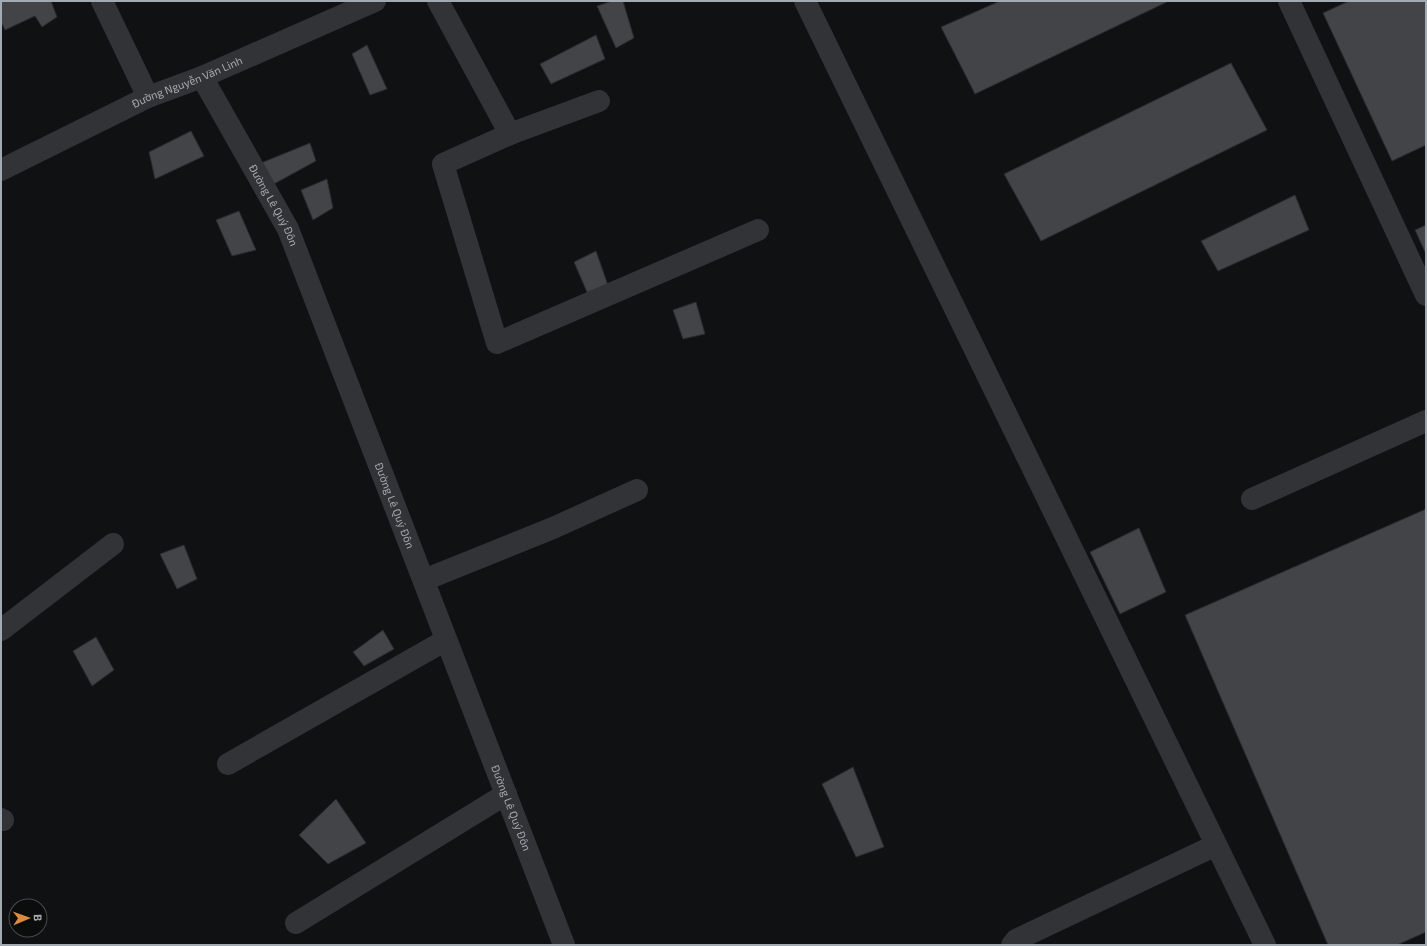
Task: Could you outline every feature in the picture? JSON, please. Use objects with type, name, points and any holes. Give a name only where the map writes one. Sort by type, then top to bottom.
[{"type":"street","points":[[102,1],[148,97]]},
{"type":"street","name":"Đường Nguyễn Văn Linh","points":[[1,170],[148,97],[202,76],[375,1]]},
{"type":"street","points":[[438,1],[510,134]]},
{"type":"street","points":[[805,1],[1265,945]]},
{"type":"street","points":[[1289,1],[1426,296]]},
{"type":"street","name":"Đường Lê Quý Đôn","points":[[202,76],[288,229],[564,945]]},
{"type":"street","points":[[599,101],[510,134],[443,164],[497,343],[758,230]]},
{"type":"street","points":[[1252,499],[1426,420]]},
{"type":"street","points":[[424,580],[553,528],[637,490]]},
{"type":"street","points":[[1,630],[113,544]]},
{"type":"street","points":[[228,764],[446,640]]},
{"type":"street","points":[[296,923],[506,794]]},
{"type":"street","points":[[1012,945],[1016,940],[1216,845]]},
{"type":"building","points":[[1,1],[51,1],[57,17],[42,27],[35,16],[5,30],[1,22]]},
{"type":"building","points":[[612,1],[623,1],[634,38],[616,48],[597,6]]},
{"type":"building","points":[[1000,1],[1169,1],[975,94],[941,27]]},
{"type":"building","points":[[1349,1],[1426,1],[1426,145],[1392,161],[1323,13]]},
{"type":"building","points":[[596,35],[605,59],[551,84],[540,64]]},
{"type":"building","points":[[367,45],[387,89],[370,95],[352,54]]},
{"type":"building","points":[[1231,63],[1267,130],[1041,241],[1004,174]]},
{"type":"building","points":[[191,131],[204,156],[155,179],[149,152]]},
{"type":"building","points":[[310,143],[316,161],[272,185],[261,163]]},
{"type":"building","points":[[327,179],[333,208],[313,220],[301,190]]},
{"type":"building","points":[[1295,195],[1309,230],[1218,271],[1201,241]]},
{"type":"building","points":[[239,211],[256,250],[232,256],[216,220]]},
{"type":"building","points":[[1426,225],[1426,254],[1415,230]]},
{"type":"building","points":[[596,251],[609,288],[590,299],[574,262]]},
{"type":"building","points":[[696,302],[705,334],[683,339],[673,310]]},
{"type":"building","points":[[1426,509],[1426,932],[1397,945],[1328,945],[1185,615]]},
{"type":"building","points":[[1139,528],[1166,592],[1120,614],[1090,552]]},
{"type":"building","points":[[184,545],[197,579],[177,589],[160,554]]},
{"type":"building","points":[[383,630],[394,649],[364,666],[353,652]]},
{"type":"building","points":[[96,637],[114,670],[92,686],[73,651]]},
{"type":"building","points":[[853,767],[884,847],[856,857],[822,784]]},
{"type":"building","points":[[336,799],[366,843],[328,864],[299,835]]}]
